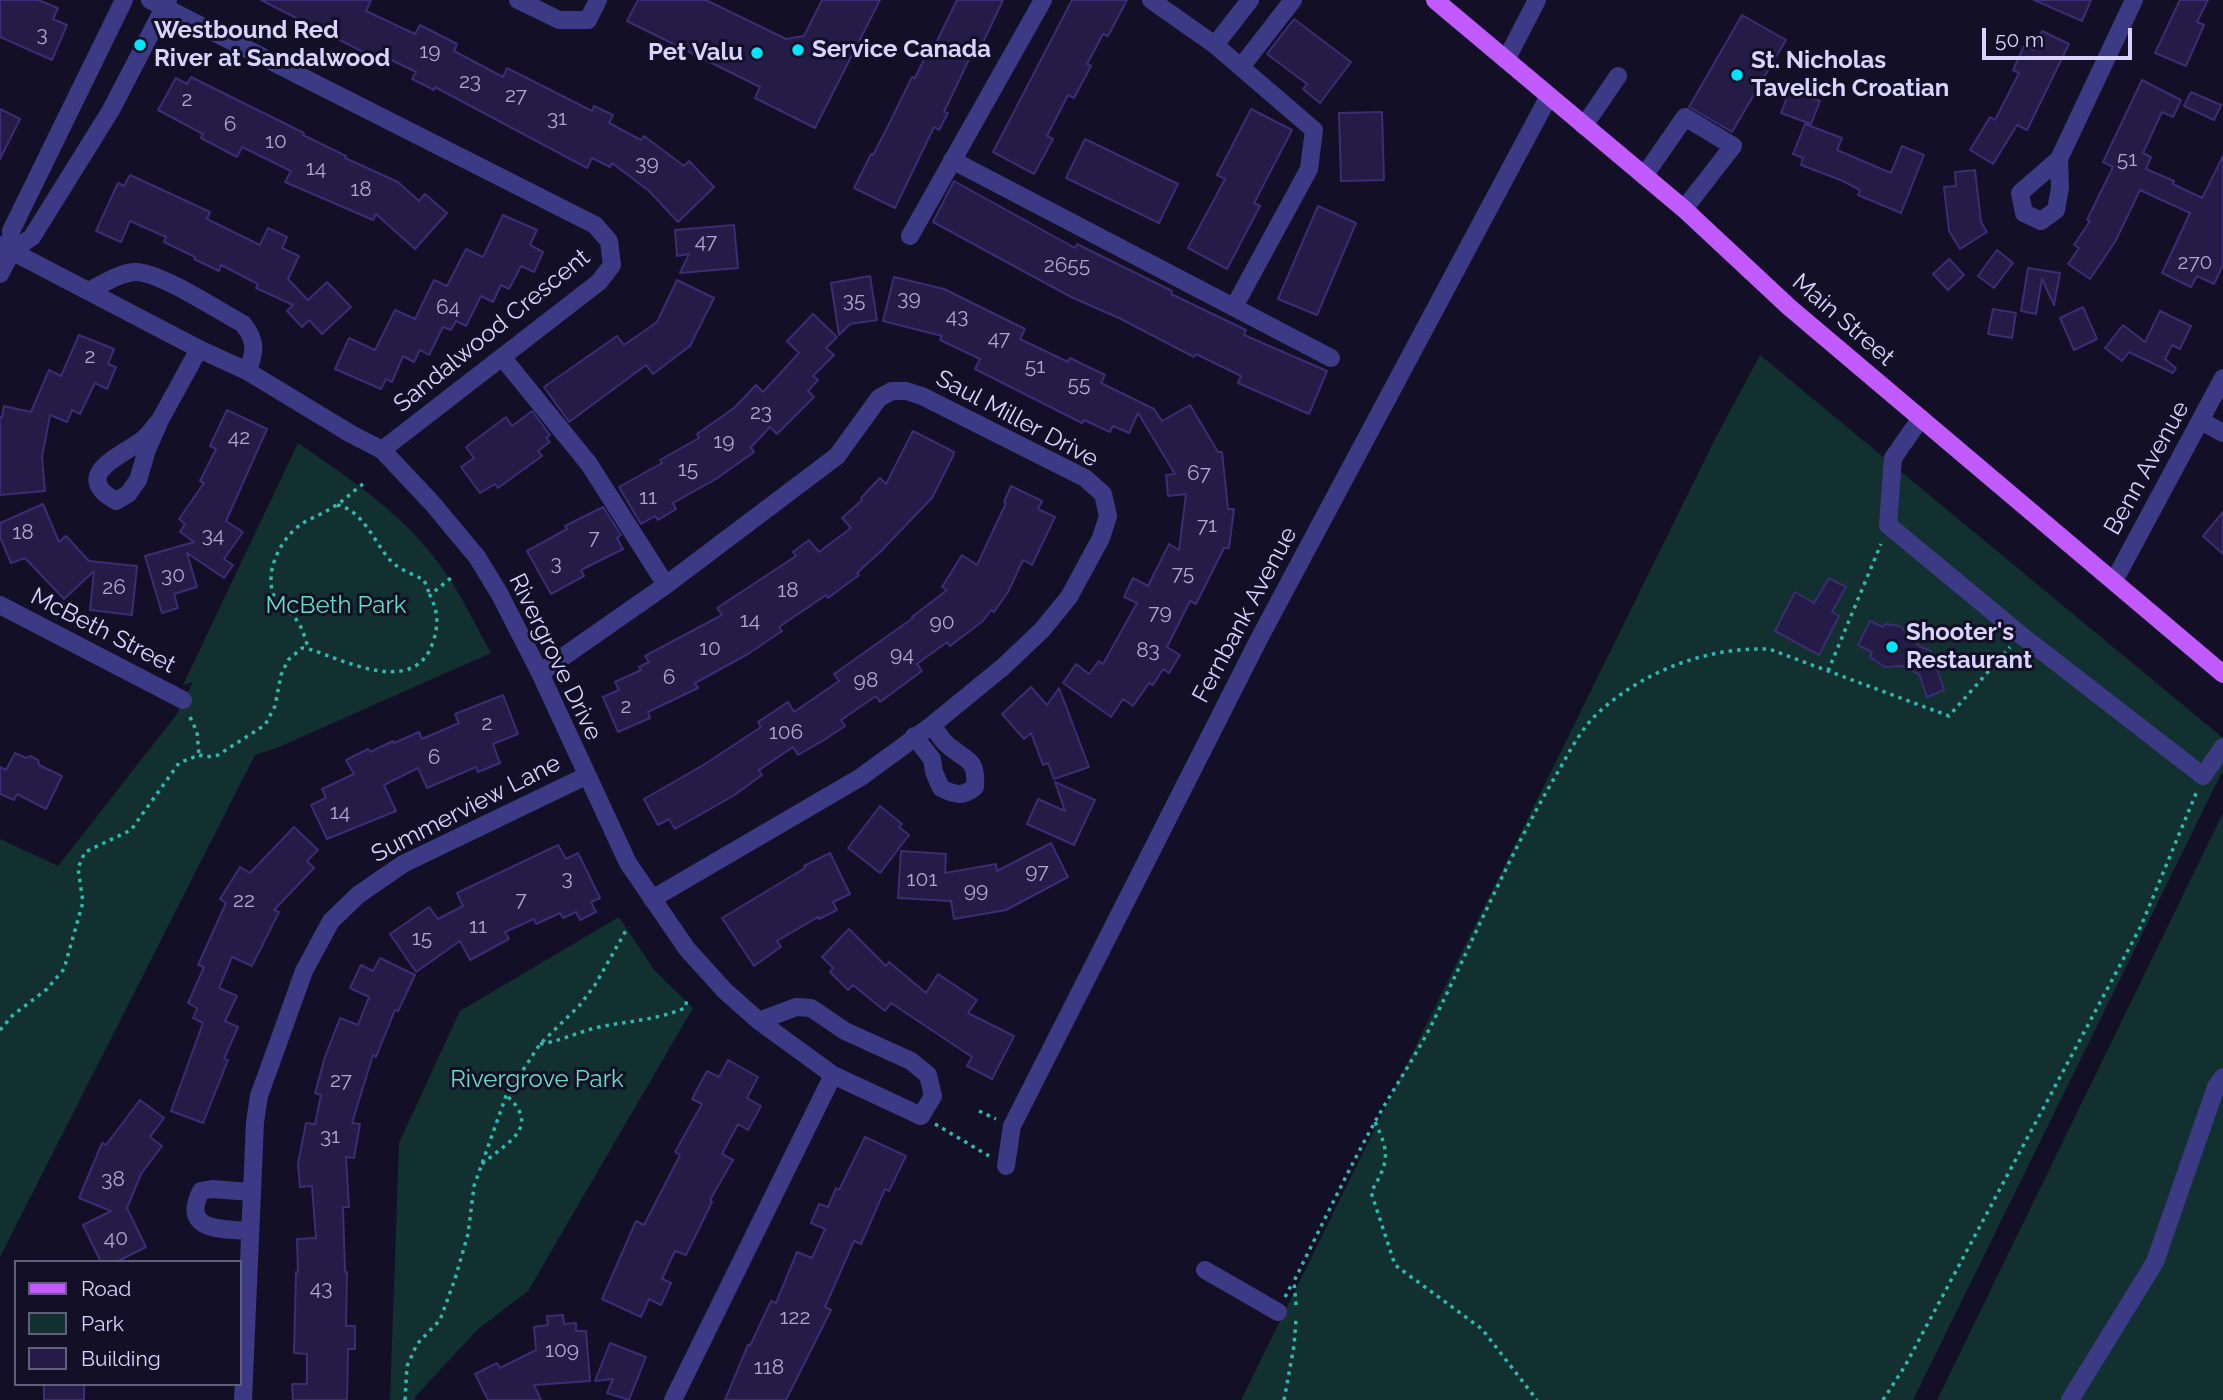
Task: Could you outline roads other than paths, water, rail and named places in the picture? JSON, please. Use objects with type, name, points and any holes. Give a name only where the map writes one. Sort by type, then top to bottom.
[{"type":"main road","name":"Main Street","points":[[1435,0],[1684,209],[1789,307],[2223,674]]},
{"type":"street","points":[[0,274],[11,231],[124,0]]},
{"type":"street","points":[[518,0],[559,20],[588,20],[598,0]]},
{"type":"street","points":[[910,236],[1043,0]]},
{"type":"street","points":[[1151,0],[1215,45],[1314,130],[1308,169],[1234,307]]},
{"type":"street","points":[[1215,45],[1250,0]]},
{"type":"street","points":[[1241,67],[1293,0]]},
{"type":"street","points":[[1506,60],[1538,0]]},
{"type":"street","points":[[2059,159],[2134,0]]},
{"type":"street","points":[[6,248],[32,237],[43,220],[111,110],[161,2]]},
{"type":"street","name":"Sandalwood Crescent","points":[[161,2],[595,225],[609,241],[612,265],[599,282],[383,450]]},
{"type":"street","points":[[1584,126],[1618,76]]},
{"type":"street","name":"Fernbank Avenue","points":[[1006,1166],[1012,1126],[1259,637],[1549,96]]},
{"type":"street","points":[[1644,176],[1685,117],[1733,146],[1684,209]]},
{"type":"street","points":[[952,160],[1331,358]]},
{"type":"street","name":"Rivergrove Drive","points":[[6,248],[199,349],[247,371],[351,434],[383,450],[477,557],[499,593],[540,673],[628,863],[687,949],[724,991],[760,1021],[833,1075],[921,1116],[933,1096],[928,1075],[911,1061],[845,1031],[811,1008],[796,1007],[760,1021]]},
{"type":"street","points":[[88,292],[121,275],[136,272],[156,276],[243,324],[255,345],[247,371]]},
{"type":"street","points":[[160,420],[199,349]]},
{"type":"street","points":[[502,357],[589,464],[666,585]]},
{"type":"street","name":"Benn Avenue","points":[[2114,581],[2223,378]]},
{"type":"street","name":"Saul Miller Drive","points":[[540,673],[666,585],[837,456],[879,398],[892,391],[906,391],[922,396],[1085,478],[1103,494],[1108,516],[1101,538],[1069,597],[1042,630],[1003,667],[932,725],[860,777],[652,900]]},
{"type":"street","points":[[1921,418],[1893,458],[1888,525],[2021,635],[2203,776],[2223,747]]},
{"type":"street","points":[[2201,421],[2223,433]]},
{"type":"street","name":"McBeth Street","points":[[0,605],[183,700]]},
{"type":"street","points":[[914,736],[932,759],[941,788],[955,795],[968,793],[975,786],[976,772],[969,758],[948,746],[932,725]]},
{"type":"street","name":"Summerview Lane","points":[[243,1400],[251,1192],[259,1096],[304,971],[331,921],[358,895],[403,864],[586,776]]},
{"type":"street","points":[[673,1400],[833,1075]]},
{"type":"street","points":[[2070,1400],[2155,1262],[2216,1087],[2223,1077]]},
{"type":"street","points":[[250,1231],[210,1228],[202,1224],[195,1214],[195,1203],[201,1191],[212,1189],[251,1192]]},
{"type":"street","points":[[1205,1270],[1278,1311]]},
{"type":"place","name":"Westbound Red River at Sandalwood","points":[[140,45]]},
{"type":"place","name":"Service Canada","points":[[798,50]]},
{"type":"place","name":"Pet Valu","points":[[757,53]]},
{"type":"place","name":"St. Nicholas Tavelich Croatian","points":[[1737,75]]},
{"type":"place","name":"Shooter's Restaurant","points":[[1892,647]]},
{"type":"park label","name":"McBeth Park","points":[[336,606]]},
{"type":"park label","name":"Rivergrove Park","points":[[537,1080]]}]
